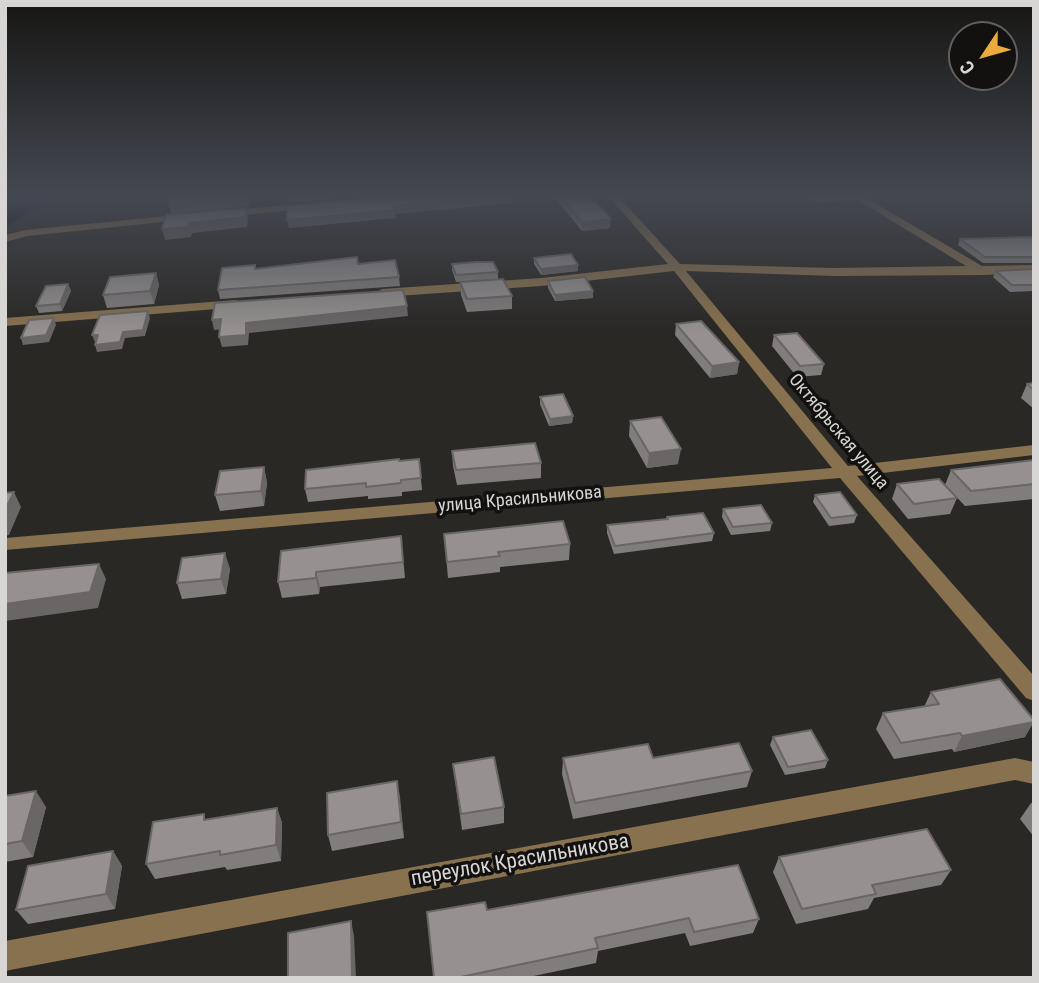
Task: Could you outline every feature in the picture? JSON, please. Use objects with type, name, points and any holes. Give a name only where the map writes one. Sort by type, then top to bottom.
[{"type":"street","name":"Октябрьская улица","points":[[654,242],[844,471],[1034,692]]},
{"type":"street","points":[[933,242],[982,271]]},
{"type":"street","points":[[373,294],[565,280],[677,267],[834,272],[1034,269]]},
{"type":"street","points":[[5,322],[251,303]]},
{"type":"street","name":"улица Красильникова","points":[[5,544],[844,471],[1034,450]]},
{"type":"street","name":"переулок Красильникова","points":[[5,956],[1015,769],[1034,773]]},
{"type":"building","points":[[964,242],[1034,242],[1034,257],[985,257]]},
{"type":"building","points":[[571,254],[578,265],[541,269],[534,258]]},
{"type":"building","points":[[357,257],[358,264],[395,260],[399,277],[218,290],[222,268],[255,265],[255,269]]},
{"type":"building","points":[[493,262],[498,272],[456,275],[452,264]]},
{"type":"building","points":[[1034,269],[1034,285],[1012,285],[996,271]]},
{"type":"building","points":[[156,273],[150,291],[103,295],[110,277]]},
{"type":"building","points":[[585,277],[593,291],[555,295],[548,281]]},
{"type":"building","points":[[503,279],[512,296],[467,299],[460,282]]},
{"type":"building","points":[[68,284],[60,304],[36,306],[46,286]]},
{"type":"building","points":[[403,290],[407,306],[246,323],[246,335],[219,337],[221,319],[212,320],[215,303]]},
{"type":"building","points":[[148,311],[143,330],[123,332],[120,342],[95,345],[98,335],[92,335],[100,315]]},
{"type":"building","points":[[54,318],[46,335],[21,338],[29,320]]},
{"type":"building","points":[[701,321],[739,362],[712,366],[676,324]]},
{"type":"building","points":[[797,333],[824,364],[800,366],[774,335]]},
{"type":"building","points":[[563,394],[573,416],[550,419],[540,397]]},
{"type":"building","points":[[661,417],[681,449],[649,453],[630,421]]},
{"type":"building","points":[[535,443],[541,463],[456,470],[452,451]]},
{"type":"building","points":[[419,459],[421,478],[366,487],[366,483],[305,489],[306,470]]},
{"type":"building","points":[[1034,460],[1034,484],[971,491],[951,470]]},
{"type":"building","points":[[264,467],[261,491],[215,495],[220,471]]},
{"type":"building","points":[[939,479],[957,498],[914,504],[897,484]]},
{"type":"building","points":[[14,492],[5,510],[5,493]]},
{"type":"building","points":[[840,492],[857,515],[831,518],[815,495]]},
{"type":"building","points":[[761,505],[772,523],[733,527],[723,509]]},
{"type":"building","points":[[703,513],[714,533],[615,546],[607,525],[668,519],[667,517]]},
{"type":"building","points":[[563,521],[570,544],[498,552],[500,556],[447,562],[444,534]]},
{"type":"building","points":[[401,536],[403,562],[316,572],[316,578],[278,582],[281,551]]},
{"type":"building","points":[[225,553],[221,579],[177,583],[182,558]]},
{"type":"building","points":[[99,564],[90,592],[5,604],[5,573]]},
{"type":"building","points":[[1000,679],[1034,722],[962,736],[960,733],[901,743],[883,713],[939,704],[931,692]]},
{"type":"building","points":[[811,730],[828,760],[788,767],[773,737]]},
{"type":"building","points":[[739,743],[752,771],[575,803],[563,758],[648,744],[653,758]]},
{"type":"building","points":[[494,757],[504,807],[461,814],[453,764]]},
{"type":"building","points":[[397,781],[401,822],[328,835],[327,793]]},
{"type":"building","points":[[36,791],[22,841],[5,844],[5,796]]},
{"type":"building","points":[[277,808],[276,845],[220,855],[220,851],[146,864],[153,822],[204,814],[204,820]]},
{"type":"building","points":[[927,829],[951,870],[872,885],[876,894],[802,909],[779,857]]},
{"type":"building","points":[[113,851],[106,894],[16,910],[28,866]]},
{"type":"building","points":[[738,865],[759,919],[694,932],[689,918],[595,938],[598,948],[456,978],[434,978],[427,912],[485,902],[487,910]]},
{"type":"building","points":[[351,921],[352,978],[288,978],[288,933]]}]
